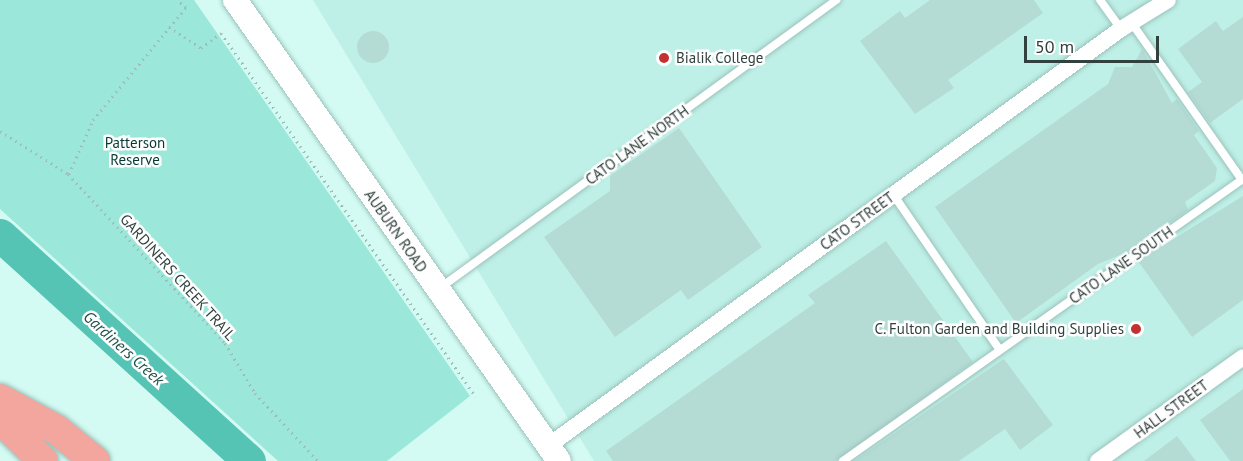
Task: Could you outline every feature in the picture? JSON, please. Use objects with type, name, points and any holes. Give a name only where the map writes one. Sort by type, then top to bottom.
[{"type":"highway","points":[[0,399],[57,430],[95,461]]},
{"type":"highway","points":[[0,419],[43,461]]},
{"type":"main road","name":"AUBURN ROAD","points":[[234,0],[553,454]]},
{"type":"street","name":"CATO STREET","points":[[553,454],[893,194],[1126,25],[1168,0]]},
{"type":"street","name":"HALL STREET","points":[[1098,461],[1243,357]]},
{"type":"lane","name":"CATO LANE NORTH","points":[[438,290],[837,0]]},
{"type":"lane","points":[[1100,0],[1126,25]]},
{"type":"lane","name":"CATO LANE SOUTH","points":[[843,461],[1242,180],[1126,25]]},
{"type":"lane","points":[[893,194],[1000,350]]},
{"type":"path","points":[[68,174],[93,120],[186,7],[177,0]]},
{"type":"path","points":[[170,27],[201,48],[221,33],[476,397]]},
{"type":"path","name":"GARDINERS CREEK TRAIL","points":[[0,131],[68,174],[225,343],[255,393],[318,461]]},
{"type":"shaded area","points":[[313,0],[1243,0],[1243,461],[594,461]]},
{"type":"green space","name":"Patterson Reserve","points":[[0,0],[194,0],[470,396],[387,461],[278,461],[0,209]]},
{"type":"building","points":[[930,0],[1034,0],[1043,13],[948,80],[954,88],[915,114],[860,41],[900,11],[905,18]]},
{"type":"building","points":[[1243,17],[1243,99],[1210,123],[1188,92],[1202,82],[1178,49],[1216,21],[1223,31]]},
{"type":"building","points":[[373,31],[384,36],[389,47],[384,58],[373,63],[362,58],[357,47],[362,36]]},
{"type":"building","points":[[1142,49],[1172,103],[1177,99],[1199,131],[1194,135],[1217,168],[1215,181],[1185,202],[1188,210],[1130,251],[1098,264],[1016,323],[935,207],[1108,84],[1115,67],[1132,67]]},
{"type":"building","points":[[679,128],[762,247],[688,300],[681,290],[615,337],[544,237],[610,191],[610,176]]},
{"type":"building","points":[[1243,196],[1243,300],[1192,337],[1138,261]]},
{"type":"building","points":[[886,241],[973,362],[837,461],[613,461],[606,451],[815,303],[808,295]]},
{"type":"building","points":[[1004,359],[1053,425],[1020,450],[1005,429],[959,461],[854,461]]},
{"type":"building","points":[[1243,389],[1243,461],[1230,461],[1200,420]]},
{"type":"building","points":[[1177,436],[1196,461],[1144,461]]},
{"type":"waterway","name":"Gardiners Creek","points":[[0,235],[249,461]]},
{"type":"place","name":"Bialik College","points":[[664,58]]},
{"type":"place","name":"C. Fulton Garden and Building Supplies","points":[[1136,329]]}]
